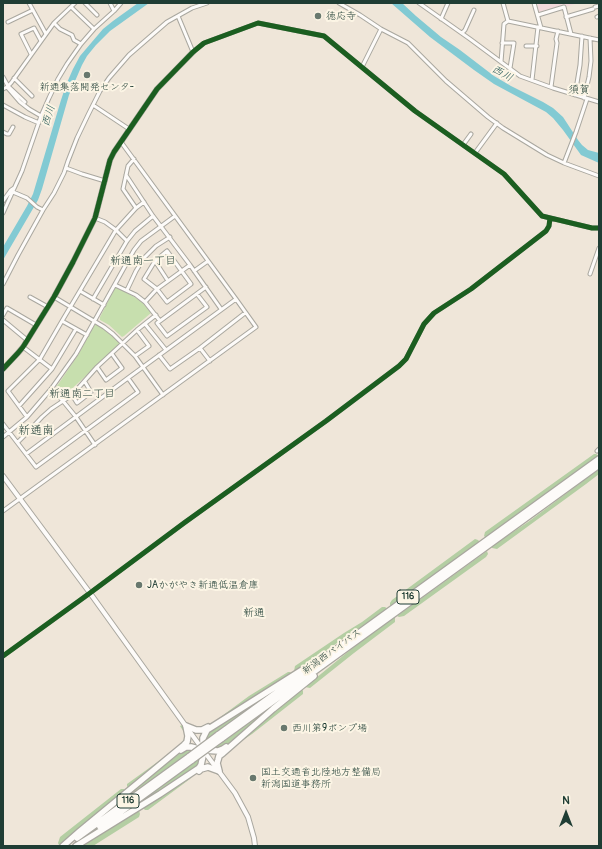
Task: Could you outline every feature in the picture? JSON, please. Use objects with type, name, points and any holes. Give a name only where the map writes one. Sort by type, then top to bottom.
[{"type":"highway","name":"新潟西バイパス","points":[[343,648],[599,459]]},
{"type":"highway","name":"新潟西バイパス","points":[[75,846],[219,737],[599,465]]},
{"type":"highway","points":[[75,846],[189,775],[201,765],[203,756],[203,738],[207,730],[212,726],[343,648]]},
{"type":"highway","points":[[219,771],[217,763],[219,756],[295,692],[343,648]]},
{"type":"highway","points":[[186,726],[196,730],[202,730],[212,726]]},
{"type":"highway","points":[[64,846],[187,742],[188,736],[186,726]]},
{"type":"highway","points":[[164,761],[186,747],[213,751],[223,749],[240,738]]},
{"type":"highway","name":"新潟西バイパス","points":[[64,846],[191,758]]},
{"type":"highway","points":[[189,775],[205,768],[212,768],[219,771]]},
{"type":"street","points":[[29,3],[46,34]]},
{"type":"street","points":[[3,89],[8,86],[54,23],[75,3]]},
{"type":"street","points":[[85,3],[97,15]]},
{"type":"street","points":[[110,3],[114,10]]},
{"type":"street","points":[[3,213],[13,192],[41,116],[58,79],[81,44],[121,3]]},
{"type":"street","points":[[3,284],[43,210],[54,193],[64,173],[77,138],[100,91],[129,55],[167,22],[192,8],[207,3]]},
{"type":"street","points":[[339,3],[381,29],[408,43],[446,81],[497,123],[547,155],[599,176]]},
{"type":"street","points":[[419,3],[425,5],[441,19],[520,76],[599,102]]},
{"type":"street","points":[[441,19],[448,3]]},
{"type":"street","points":[[503,3],[508,21]]},
{"type":"street","points":[[532,80],[540,28],[534,3]]},
{"type":"street","points":[[71,7],[94,29]]},
{"type":"street","points":[[538,15],[564,7],[571,34]]},
{"type":"street","points":[[566,17],[596,7]]},
{"type":"street","points":[[8,22],[32,10]]},
{"type":"street","points":[[462,33],[465,30],[474,10]]},
{"type":"street","points":[[178,16],[193,52]]},
{"type":"street","points":[[508,21],[599,40]]},
{"type":"street","points":[[501,62],[504,24],[508,21]]},
{"type":"street","points":[[54,23],[81,44]]},
{"type":"street","points":[[3,369],[23,347],[54,297],[96,218],[110,160],[120,141],[157,89],[193,52],[204,43],[258,23],[324,36],[415,111],[504,174],[542,216],[592,228],[599,228]]},
{"type":"street","points":[[31,54],[21,34],[34,28],[41,41]]},
{"type":"street","points":[[362,67],[381,29]]},
{"type":"street","points":[[551,87],[554,63],[556,59],[558,31]]},
{"type":"street","points":[[575,95],[580,65],[582,36]]},
{"type":"street","points":[[564,163],[576,132],[586,98],[591,61],[590,38]]},
{"type":"street","points":[[502,43],[514,43],[510,68]]},
{"type":"street","points":[[526,46],[537,46]]},
{"type":"street","points":[[3,77],[10,91],[24,105],[41,116]]},
{"type":"street","points":[[14,78],[32,96]]},
{"type":"street","points":[[8,86],[25,102]]},
{"type":"street","points":[[3,105],[39,123]]},
{"type":"street","points":[[93,105],[129,129]]},
{"type":"street","points":[[475,153],[497,123]]},
{"type":"street","points":[[3,132],[9,134],[13,127]]},
{"type":"street","points":[[463,145],[472,134]]},
{"type":"street","points":[[3,511],[256,327],[120,141]]},
{"type":"street","points":[[134,159],[128,166],[123,189],[136,208]]},
{"type":"street","points":[[66,168],[104,181]]},
{"type":"street","points":[[126,175],[153,216],[194,270],[221,310]]},
{"type":"street","points":[[3,201],[14,188]]},
{"type":"street","points":[[13,192],[27,198],[43,210]]},
{"type":"street","points":[[27,417],[8,391],[40,360],[70,306],[116,230],[136,208],[144,202]]},
{"type":"street","points":[[94,299],[127,241],[135,231],[153,216]]},
{"type":"street","points":[[3,437],[27,417],[51,390],[76,354],[134,250],[141,241],[175,216]]},
{"type":"street","points":[[96,218],[105,222],[116,230],[127,241]]},
{"type":"street","points":[[3,656],[326,421],[399,366],[406,359],[424,324],[434,313],[471,289],[546,231],[549,226],[550,218]]},
{"type":"street","points":[[127,290],[144,258],[156,246],[170,237]]},
{"type":"street","points":[[590,274],[599,248]]},
{"type":"street","points":[[167,251],[191,284],[167,302],[157,289],[144,279],[155,262],[167,251]]},
{"type":"street","points":[[194,270],[208,261]]},
{"type":"street","points":[[155,262],[168,281]]},
{"type":"street","points":[[145,302],[157,289],[190,265]]},
{"type":"street","points":[[115,285],[136,295],[145,302],[160,321]]},
{"type":"street","points":[[197,294],[207,307],[167,336],[157,323],[197,294],[206,288]]},
{"type":"street","points":[[80,291],[104,305]]},
{"type":"street","points":[[30,297],[48,307]]},
{"type":"street","points":[[54,297],[113,334],[135,356],[163,395]]},
{"type":"street","points":[[26,454],[236,299]]},
{"type":"street","points":[[3,315],[7,308],[36,325]]},
{"type":"street","points":[[159,355],[170,369],[246,313]]},
{"type":"street","points":[[18,442],[42,417],[72,395],[136,330],[156,315]]},
{"type":"street","points":[[3,320],[27,340]]},
{"type":"street","points":[[62,321],[87,335]]},
{"type":"street","points":[[144,324],[166,350]]},
{"type":"street","points":[[19,406],[52,369],[76,329]]},
{"type":"street","points":[[135,356],[149,346],[136,330]]},
{"type":"street","points":[[23,347],[52,369]]},
{"type":"street","points":[[200,348],[210,361]]},
{"type":"street","points":[[97,368],[106,380],[122,368],[112,354]]},
{"type":"street","points":[[3,424],[36,467],[138,392],[128,378]]},
{"type":"street","points":[[72,395],[77,403],[91,392],[84,382]]},
{"type":"street","points":[[51,390],[63,401],[76,417],[95,445]]},
{"type":"street","points":[[3,476],[235,793],[248,817],[255,846]]},
{"type":"shaded area","points":[[537,3],[578,3],[539,12]]},
{"type":"green space","points":[[115,288],[119,288],[141,301],[151,313],[122,337],[109,325],[100,320],[100,317]]},
{"type":"green space","points":[[95,325],[99,325],[119,342],[119,345],[63,397],[55,389],[78,355]]},
{"type":"green space","points":[[594,454],[599,456],[517,514],[486,538],[484,536],[485,532]]},
{"type":"green space","points":[[599,469],[599,474],[586,484],[497,549],[492,548],[492,546],[528,522]]},
{"type":"green space","points":[[475,539],[480,542],[390,607],[392,600]]},
{"type":"green space","points":[[487,551],[488,554],[486,557],[404,616],[397,616]]},
{"type":"green space","points":[[382,607],[388,609],[295,673],[295,666]]},
{"type":"green space","points":[[395,617],[395,622],[310,688],[305,687],[355,646]]},
{"type":"green space","points":[[288,672],[292,674],[211,724],[249,696]]},
{"type":"green space","points":[[283,685],[262,700],[205,741],[208,732]]},
{"type":"green space","points":[[302,689],[303,694],[252,734],[231,748]]},
{"type":"green space","points":[[293,691],[241,736],[234,739],[223,748],[212,750]]},
{"type":"green space","points":[[182,725],[187,732],[187,736],[186,740],[181,745],[185,737],[180,726]]},
{"type":"green space","points":[[181,745],[128,788],[127,784]]},
{"type":"green space","points":[[194,749],[103,815],[165,762],[174,758],[183,750]]},
{"type":"green space","points":[[202,757],[198,767],[115,820],[171,779]]},
{"type":"green space","points":[[194,776],[148,810],[143,808]]},
{"type":"green space","points":[[121,789],[124,789],[125,791],[59,845],[58,843],[60,837]]},
{"type":"green space","points":[[139,810],[139,817],[93,846],[83,846],[113,826]]},
{"type":"water","points":[[138,3],[149,3],[110,31],[96,45],[82,65],[69,95],[38,200],[3,260],[3,247],[33,194],[61,100],[73,69],[80,56],[103,29]]},
{"type":"water","points":[[391,3],[402,3],[441,37],[494,76],[553,108],[563,117],[582,145],[588,150],[599,153],[599,163],[581,155],[563,130],[546,112],[494,84],[474,70],[430,37]]},
{"type":"cycle path","points":[[3,369],[23,347],[54,297],[95,218],[110,160],[157,89],[193,52],[204,43],[258,23],[324,36],[415,111],[504,174],[542,216],[592,228],[599,228]]},
{"type":"cycle path","points":[[3,656],[326,421],[399,366],[406,359],[424,324],[434,313],[471,289],[546,231],[549,226],[550,218]]},
{"type":"place","name":"徳応寺","points":[[318,16]]},
{"type":"place","name":"新通集落開発センタ-","points":[[87,75]]},
{"type":"place","name":"JAかがやき新通低温倉庫","points":[[139,585]]},
{"type":"place","name":"西川第9ポンプ場","points":[[284,728]]},
{"type":"place","name":"国土交通省北陸地方整備局 新潟国道事務所","points":[[253,778]]},
{"type":"district","name":"須賀","points":[[579,90]]},
{"type":"district","name":"新通南一丁目","points":[[143,261]]},
{"type":"district","name":"新通南二丁目","points":[[82,394]]},
{"type":"district","name":"新通南","points":[[36,431]]},
{"type":"district","name":"新通","points":[[254,613]]},
{"type":"water label","name":"西川","points":[[502,74]]},
{"type":"water label","name":"西川","points":[[49,116]]}]
